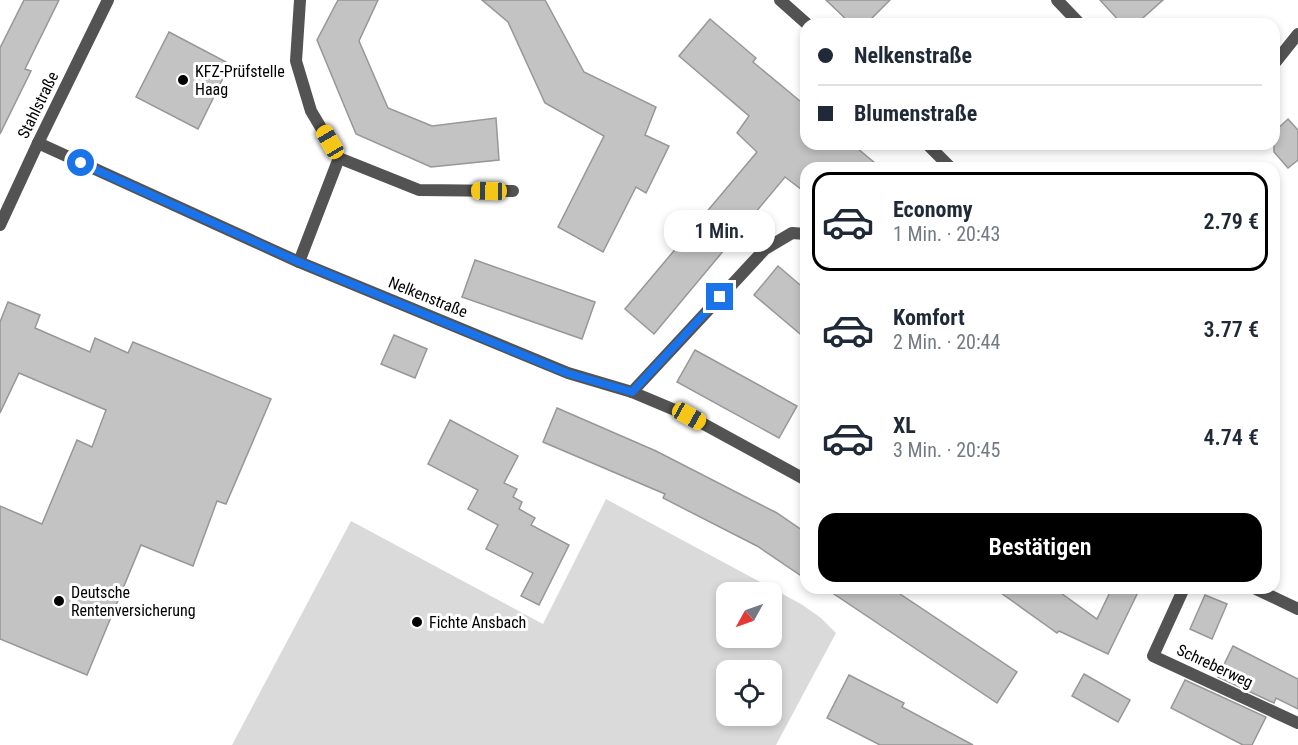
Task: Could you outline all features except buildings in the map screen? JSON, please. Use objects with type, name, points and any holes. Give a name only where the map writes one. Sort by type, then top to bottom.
[{"type":"street","name":"Stahlstraße","points":[[0,225],[108,0]]},
{"type":"street","points":[[300,0],[296,61],[311,111],[339,158],[419,190],[513,191]]},
{"type":"street","points":[[780,0],[800,18]]},
{"type":"street","points":[[1057,0],[1074,18]]},
{"type":"street","points":[[1280,56],[1298,34]]},
{"type":"street","name":"Nelkenstraße","points":[[38,143],[299,262],[567,373],[632,392],[689,416],[800,477]]},
{"type":"street","points":[[933,150],[945,162]]},
{"type":"street","points":[[299,262],[339,158]]},
{"type":"street","points":[[632,392],[765,249],[792,233],[800,234]]},
{"type":"street","name":"Schreberweg","points":[[1181,594],[1153,656],[1298,723]]},
{"type":"street","points":[[1267,594],[1298,609]]},
{"type":"shaded area","name":"Fichte Ansbach","points":[[606,499],[760,582],[716,582],[716,648],[782,648],[782,594],[821,618],[836,633],[776,745],[232,745],[351,521],[543,624]]},
{"type":"place","name":"KFZ-Prüfstelle Haag","points":[[183,80]]},
{"type":"place","name":"Deutsche Rentenversicherung","points":[[59,601]]},
{"type":"place","name":"Fichte Ansbach","points":[[417,622]]},
{"type":"route","points":[[81,163],[299,262],[567,373],[632,392],[720,297]]}]
